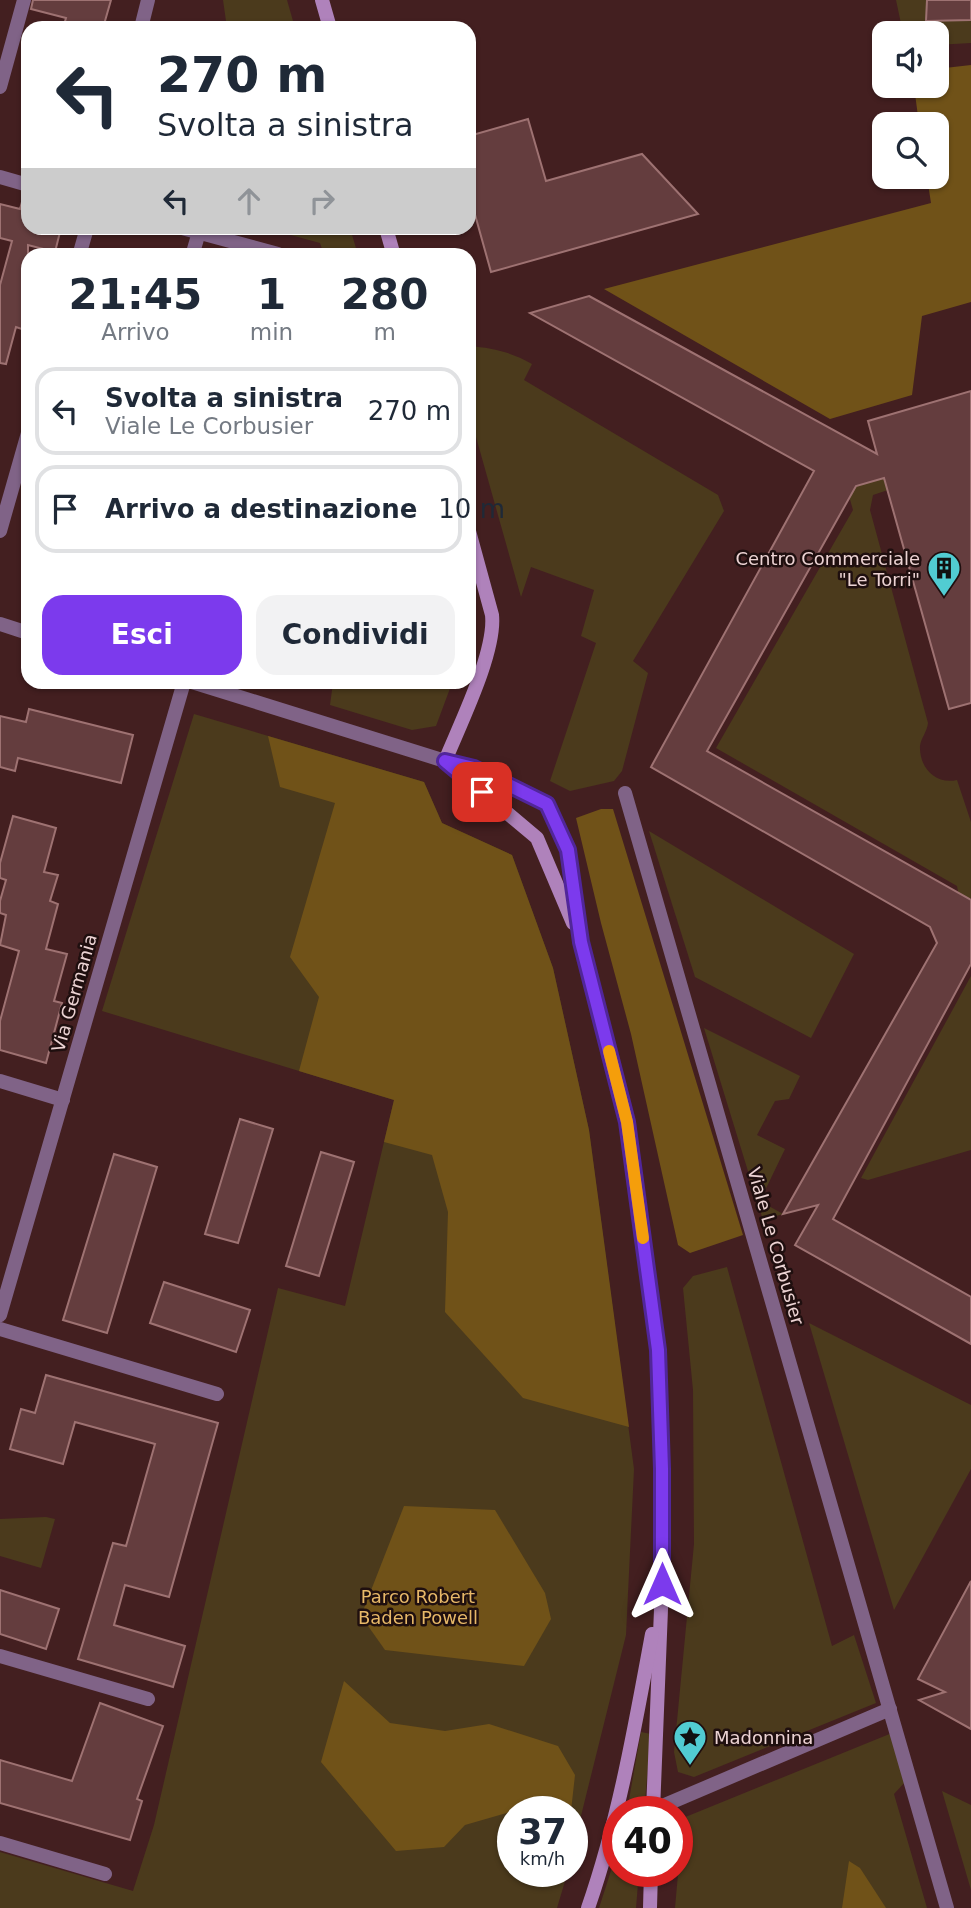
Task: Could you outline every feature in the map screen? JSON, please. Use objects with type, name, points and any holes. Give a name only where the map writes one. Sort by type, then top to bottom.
[{"type":"street","points":[[0,87],[24,0]]},
{"type":"street","points":[[143,21],[148,0]]},
{"type":"street","points":[[322,0],[328,21]]},
{"type":"street","points":[[0,177],[21,183]]},
{"type":"street","points":[[226,235],[260,248]]},
{"type":"street","points":[[0,531],[21,458]]},
{"type":"street","points":[[476,557],[493,628],[488,653],[476,683]]},
{"type":"street","points":[[0,624],[21,631]]},
{"type":"street","name":"Via Germania","points":[[0,1315],[182,689]]},
{"type":"street","points":[[214,689],[474,768],[547,804],[568,850],[581,942],[627,1122],[658,1350],[662,1584],[654,1796]]},
{"type":"street","points":[[445,761],[474,689]]},
{"type":"street","points":[[445,761],[537,838],[581,942]]},
{"type":"street","name":"Viale Le Corbusier","points":[[625,793],[947,1908]]},
{"type":"street","points":[[0,1081],[63,1100]]},
{"type":"street","points":[[0,1329],[217,1394]]},
{"type":"street","points":[[588,1908],[613,1826],[662,1584]]},
{"type":"street","points":[[0,1656],[148,1699]]},
{"type":"street","points":[[688,1796],[890,1709]]},
{"type":"street","points":[[0,1843],[105,1874]]},
{"type":"street","points":[[650,1908],[651,1887]]},
{"type":"green space","points":[[223,0],[287,0],[293,21],[226,21]]},
{"type":"green space","points":[[896,0],[927,0],[926,21],[900,21]]},
{"type":"green space","points":[[971,20],[971,43],[949,44],[949,21],[926,21]]},
{"type":"green space","points":[[971,65],[971,302],[922,316],[912,395],[830,419],[604,289],[931,203],[929,189],[949,189],[949,112],[917,112],[916,98],[949,98],[949,68]]},
{"type":"green space","points":[[291,235],[352,235],[356,248],[322,248],[320,243]]},
{"type":"green space","points":[[476,347],[502,351],[532,364],[524,380],[718,495],[724,511],[633,661],[648,673],[622,771],[614,781],[570,791],[550,781],[596,643],[581,636],[594,590],[531,567],[521,597],[476,437]]},
{"type":"green space","points":[[884,478],[888,490],[873,495],[870,510],[928,723],[920,754],[925,767],[935,777],[957,780],[971,822],[971,898],[960,901],[957,886],[716,748],[853,510],[847,489]]},
{"type":"green space","points":[[332,689],[450,689],[436,726],[412,730],[330,705]]},
{"type":"green space","name":"Parco Robert Baden Powell","points":[[194,714],[424,782],[442,823],[512,855],[553,968],[589,1130],[634,1469],[626,1635],[586,1796],[497,1796],[497,1887],[563,1887],[557,1908],[0,1908],[0,1852],[133,1891],[154,1825],[278,1288],[345,1306],[394,1100],[102,1011]]},
{"type":"green space","points":[[268,736],[424,782],[442,823],[512,855],[553,968],[589,1130],[629,1427],[523,1398],[445,1312],[448,1212],[432,1155],[384,1142],[394,1100],[299,1071],[319,997],[290,957],[335,803],[280,787]]},
{"type":"green space","points":[[601,809],[613,809],[743,1235],[690,1253],[678,1245],[631,1034],[576,818]]},
{"type":"green space","points":[[649,831],[854,954],[811,1038],[695,977]]},
{"type":"green space","points":[[971,976],[971,1150],[868,1180],[861,1178]]},
{"type":"green space","points":[[704,1028],[800,1076],[789,1099],[775,1101],[757,1135],[785,1149],[760,1201],[783,1214],[763,1220]]},
{"type":"green space","points":[[727,1267],[832,1646],[854,1635],[876,1703],[694,1777],[678,1772],[674,1752],[694,1544],[693,1390],[683,1288],[693,1276]]},
{"type":"green space","points":[[809,1323],[971,1405],[971,1469],[894,1610]]},
{"type":"green space","points":[[404,1506],[495,1510],[545,1593],[551,1619],[524,1666],[385,1650],[361,1616]]},
{"type":"green space","points":[[0,1519],[55,1519],[41,1568],[0,1556]]},
{"type":"green space","points":[[344,1681],[390,1723],[445,1731],[489,1724],[558,1746],[575,1775],[573,1796],[497,1796],[497,1816],[465,1825],[444,1847],[396,1851],[321,1762]]},
{"type":"green space","points":[[641,1732],[651,1734],[645,1796],[630,1796]]},
{"type":"green space","points":[[892,1733],[906,1781],[894,1794],[927,1908],[675,1908],[677,1887],[693,1887],[693,1814]]},
{"type":"green space","points":[[942,1791],[971,1805],[971,1890]]},
{"type":"green space","points":[[849,1861],[860,1868],[886,1908],[842,1908]]},
{"type":"green space","points":[[606,1887],[638,1887],[636,1908],[599,1908]]},
{"type":"building","points":[[33,0],[111,0],[105,21],[65,21],[66,18],[31,9]]},
{"type":"building","points":[[927,0],[971,0],[971,20],[926,21]]},
{"type":"building","points":[[528,119],[546,181],[642,154],[698,214],[491,272],[476,218],[476,134]]},
{"type":"building","points":[[0,204],[20,209],[21,206],[21,235],[59,235],[56,248],[28,245],[28,248],[21,248],[21,329],[16,327],[6,364],[0,363],[0,285],[12,241],[0,238]]},
{"type":"building","points":[[589,296],[877,454],[868,421],[971,391],[971,703],[949,709],[884,478],[856,486],[707,751],[971,900],[971,964],[833,1219],[971,1297],[971,1344],[795,1245],[818,1205],[783,1214],[937,943],[930,927],[651,767],[814,471],[530,313]]},
{"type":"building","points":[[29,709],[133,735],[121,783],[18,758],[15,771],[0,767],[0,716],[26,722]]},
{"type":"building","points":[[13,816],[56,828],[44,872],[58,875],[50,901],[58,904],[46,949],[67,954],[54,1001],[62,1003],[46,1063],[0,1050],[0,1021],[19,951],[0,945],[6,915],[0,913],[0,901],[6,880],[0,878],[0,863]]},
{"type":"building","points":[[240,1119],[273,1129],[238,1243],[205,1234]]},
{"type":"building","points":[[321,1152],[354,1162],[319,1276],[286,1266]]},
{"type":"building","points":[[114,1154],[157,1167],[107,1333],[63,1320]]},
{"type":"building","points":[[164,1282],[250,1310],[236,1352],[150,1323]]},
{"type":"building","points":[[46,1375],[218,1423],[169,1597],[125,1585],[114,1625],[185,1646],[173,1687],[78,1659],[113,1543],[126,1546],[155,1444],[75,1422],[63,1464],[10,1449],[21,1409],[35,1413]]},
{"type":"building","points":[[971,1581],[971,1729],[919,1700],[945,1692],[918,1679]]},
{"type":"building","points":[[0,1590],[59,1609],[46,1649],[0,1634]]},
{"type":"building","points":[[100,1703],[163,1726],[137,1799],[142,1801],[130,1840],[0,1803],[0,1760],[72,1781]]},
{"type":"slow traffic","points":[[609,1051],[627,1122],[643,1238]]},
{"type":"place","name":"Centro Commerciale \"Le Torri\"","points":[[944,598]]},
{"type":"place","name":"Madonnina","points":[[690,1767]]},
{"type":"route","points":[[482,792],[445,761],[474,768],[547,804],[568,850],[581,942],[627,1122],[658,1350],[662,1584]]}]
